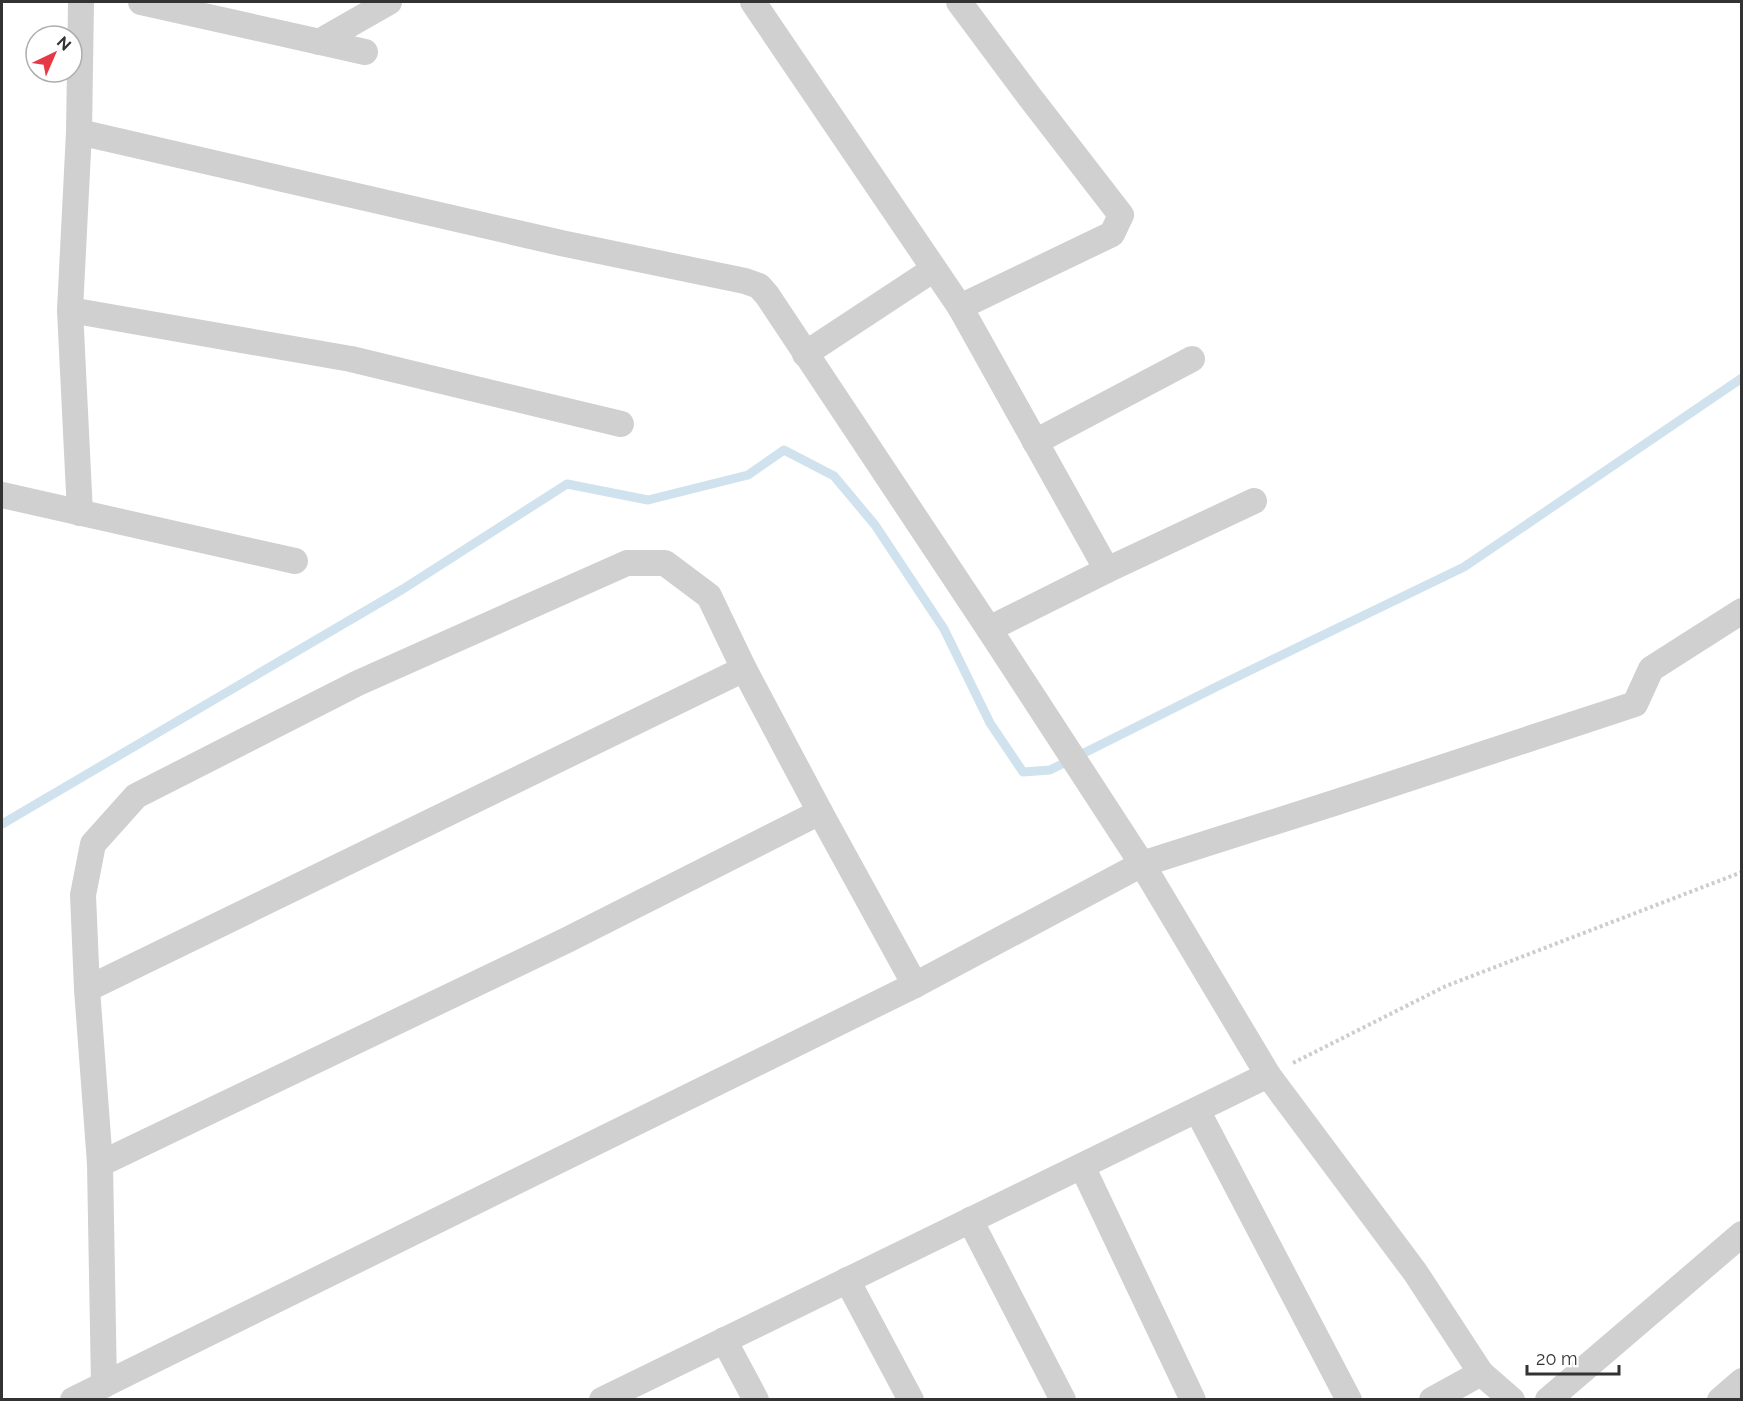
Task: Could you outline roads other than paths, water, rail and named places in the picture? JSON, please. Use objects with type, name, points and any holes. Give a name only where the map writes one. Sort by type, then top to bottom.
[{"type":"street","points":[[80,513],[70,310],[80,132],[81,2]]},
{"type":"street","points":[[141,2],[365,52]]},
{"type":"street","points":[[319,42],[389,2]]},
{"type":"street","points":[[753,2],[960,307],[1107,570]]},
{"type":"street","points":[[959,2],[1121,215],[1112,234],[960,307]]},
{"type":"street","points":[[80,132],[561,243],[745,281],[759,286],[989,629],[1142,864],[1268,1075],[1414,1272],[1481,1372],[1512,1400]]},
{"type":"street","points":[[806,354],[934,269]]},
{"type":"street","points":[[70,310],[351,359],[621,424]]},
{"type":"street","points":[[1035,442],[1192,359]]},
{"type":"street","points":[[2,495],[295,561]]},
{"type":"street","points":[[989,629],[1107,570],[1254,501]]},
{"type":"street","points":[[104,1385],[100,1164],[87,989],[83,895],[93,844],[136,796],[358,683],[627,563],[665,563],[708,596],[820,812],[915,985]]},
{"type":"street","points":[[73,1400],[915,985],[1142,864],[1635,704],[1651,669],[1742,611]]},
{"type":"street","points":[[87,989],[744,669]]},
{"type":"street","points":[[100,1164],[567,940],[820,812]]},
{"type":"street","points":[[608,1398],[1268,1075]]},
{"type":"street","points":[[1197,1110],[1349,1400]]},
{"type":"street","points":[[1082,1166],[1193,1400]]},
{"type":"street","points":[[970,1220],[1063,1400]]},
{"type":"street","points":[[1548,1400],[1742,1234]]},
{"type":"street","points":[[848,1280],[911,1400]]},
{"type":"street","points":[[724,1340],[756,1400]]},
{"type":"street","points":[[1432,1400],[1481,1372]]},
{"type":"street","points":[[1720,1400],[1742,1381]]},
{"type":"waterway","points":[[2,824],[403,589],[567,484],[648,500],[748,475],[784,450],[834,476],[875,525],[944,629],[990,723],[1023,772],[1050,770],[1464,567],[1742,378]]}]
